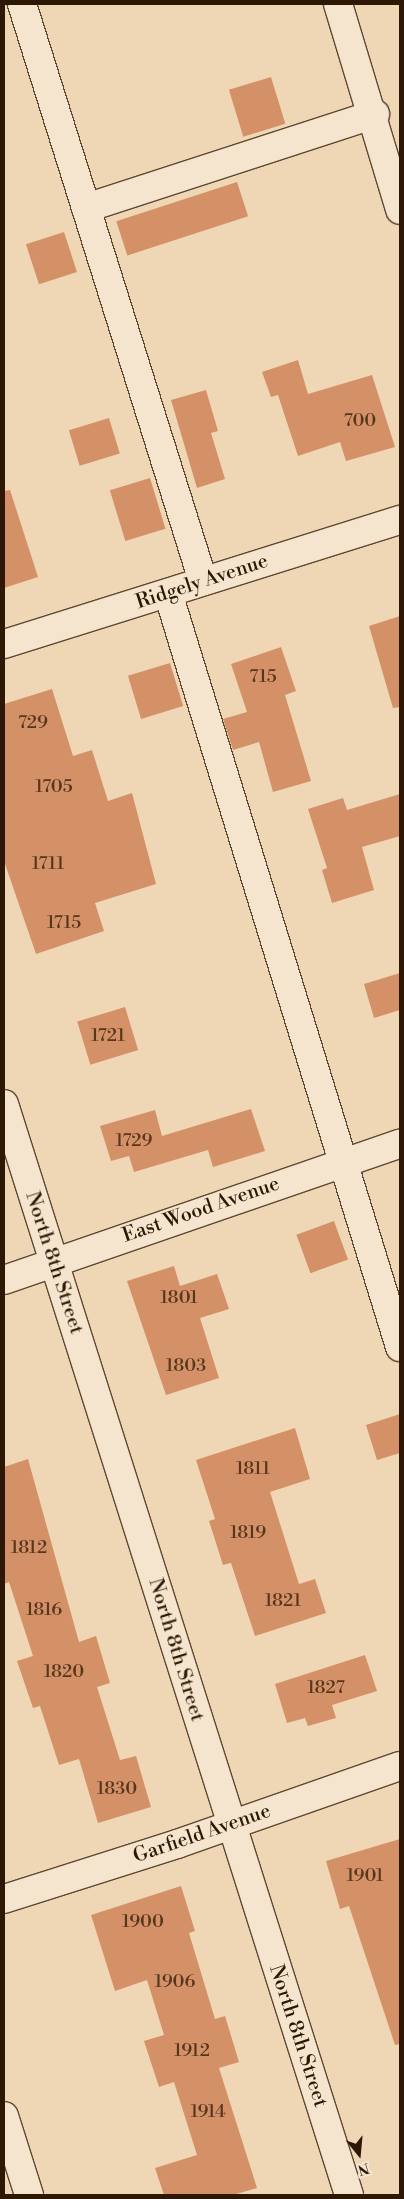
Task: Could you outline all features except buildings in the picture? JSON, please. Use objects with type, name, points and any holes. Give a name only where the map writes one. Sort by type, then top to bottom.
[{"type":"street","points":[[22,4],[202,581]]},
{"type":"street","points":[[338,4],[374,114],[400,210]]},
{"type":"street","points":[[86,208],[374,114]]},
{"type":"street","name":"Ridgely Avenue","points":[[4,644],[400,520]]},
{"type":"street","points":[[168,593],[400,1347]]},
{"type":"street","name":"North 8th Street","points":[[4,1104],[349,2195]]},
{"type":"street","name":"East Wood Avenue","points":[[4,1280],[342,1162],[400,1144]]},
{"type":"street","name":"Garfield Avenue","points":[[4,1899],[231,1826],[400,1766]]},
{"type":"street","points":[[4,2116],[29,2195]]}]
